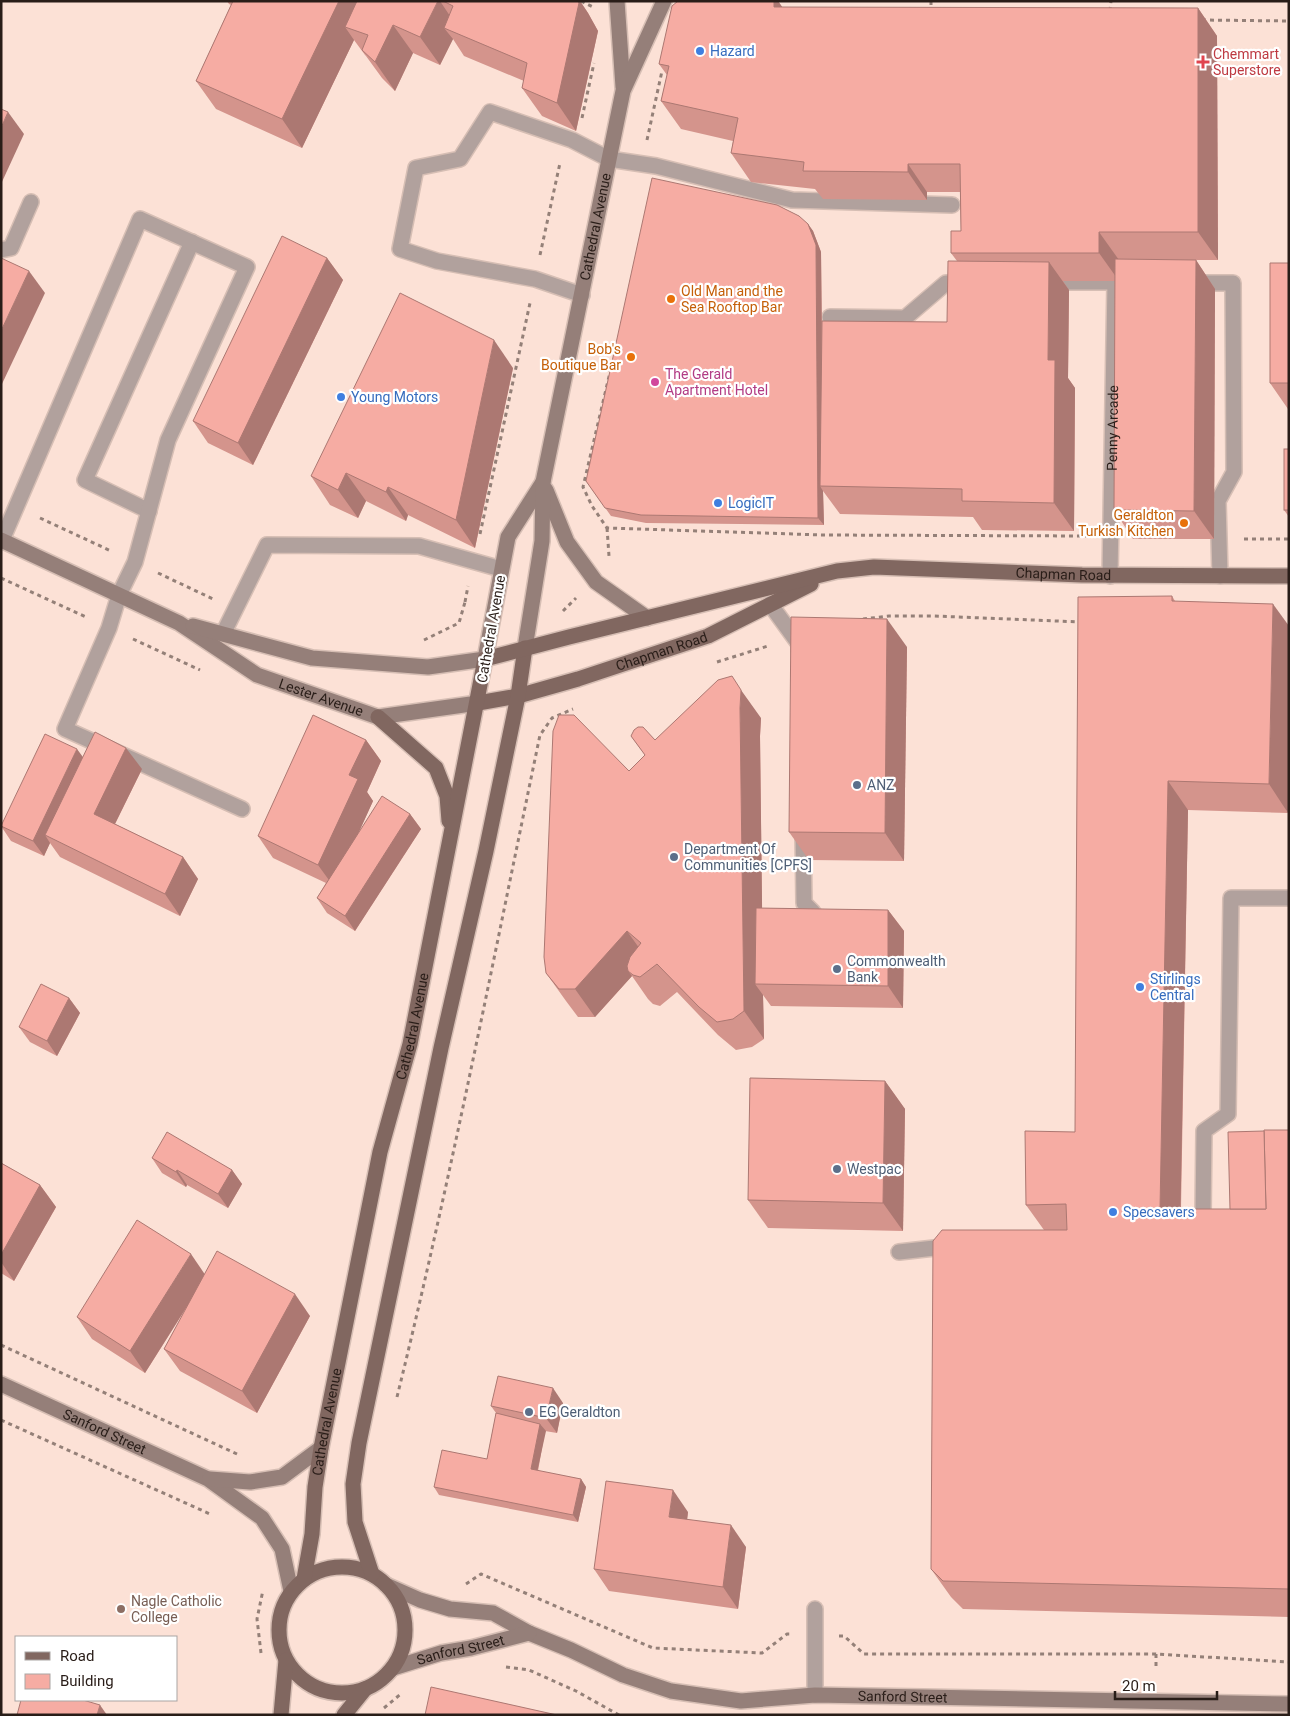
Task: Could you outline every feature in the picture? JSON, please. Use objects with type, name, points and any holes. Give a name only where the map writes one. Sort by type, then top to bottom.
[{"type":"main road","name":"Chapman Road","points":[[485,659],[837,571],[874,566],[1110,576],[1289,576]]},
{"type":"main road","name":"Chapman Road","points":[[478,703],[518,696],[578,679],[708,636],[837,571]]},
{"type":"main road","name":"Cathedral Avenue","points":[[372,1574],[356,1522],[353,1484],[359,1443],[441,1048],[486,851],[518,696],[525,648]]},
{"type":"main road","name":"Cathedral Avenue","points":[[304,1579],[312,1534],[315,1487],[321,1448],[380,1152],[410,1044],[478,703],[485,659]]},
{"type":"main road","points":[[378,717],[436,768],[447,796],[450,843]]},
{"type":"main road","points":[[337,1566],[355,1568],[372,1574],[386,1585],[397,1599],[404,1616],[405,1634],[401,1652],[392,1668],[380,1681],[365,1689],[347,1693],[329,1692],[312,1685],[297,1675],[286,1660],[280,1643],[278,1625],[283,1608],[291,1592],[304,1579],[320,1570],[337,1566]]},
{"type":"main road","points":[[282,1715],[286,1660]]},
{"type":"main road","points":[[344,1715],[365,1689]]},
{"type":"street","name":"Cathedral Avenue","points":[[617,1],[623,90]]},
{"type":"street","name":"Cathedral Avenue","points":[[525,648],[542,541],[543,482],[623,90],[664,1]]},
{"type":"street","name":"Cathedral Avenue","points":[[485,659],[508,537],[543,482]]},
{"type":"street","points":[[543,482],[567,542],[596,582],[647,618]]},
{"type":"street","name":"Lester Avenue","points":[[2,540],[179,622],[312,658],[428,667],[485,659]]},
{"type":"street","name":"Lester Avenue","points":[[179,622],[257,674],[378,717],[478,703]]},
{"type":"street","name":"Sanford Street","points":[[1,1384],[208,1479],[262,1518],[282,1549],[291,1592]]},
{"type":"street","name":"Sanford Street","points":[[208,1479],[250,1482],[282,1477],[321,1448]]},
{"type":"street","name":"Sanford Street","points":[[386,1585],[420,1600],[450,1609],[493,1613],[529,1633],[571,1650],[623,1675],[671,1691],[740,1701],[815,1695],[1262,1709],[1289,1704]]},
{"type":"street","name":"Sanford Street","points":[[392,1668],[441,1653],[471,1648],[529,1633]]},
{"type":"lane","points":[[582,294],[535,279],[437,261],[400,249],[416,168],[460,159],[490,112],[572,140],[609,159],[656,166],[792,200],[952,205]]},
{"type":"lane","points":[[1,250],[11,248],[31,202]]},
{"type":"lane","points":[[2,540],[140,219],[247,267],[168,440],[135,562],[119,595],[109,628],[65,729],[242,809]]},
{"type":"lane","points":[[149,511],[85,480],[192,242]]},
{"type":"lane","points":[[830,317],[904,318],[946,283],[986,282]]},
{"type":"lane","points":[[1026,282],[1145,282]]},
{"type":"lane","name":"Penny Arcade","points":[[1110,576],[1115,282]]},
{"type":"lane","points":[[1174,283],[1232,283],[1234,472],[1218,501],[1220,576]]},
{"type":"lane","points":[[223,634],[267,545],[419,546],[502,569]]},
{"type":"lane","points":[[770,604],[799,644],[799,664]]},
{"type":"lane","points":[[802,813],[804,903],[812,912]]},
{"type":"lane","points":[[1202,1215],[1204,1131],[1228,1114],[1231,898],[1289,898]]},
{"type":"lane","points":[[899,1252],[955,1246]]},
{"type":"lane","points":[[815,1695],[816,1609]]},
{"type":"path","points":[[582,1],[594,7],[596,14]]},
{"type":"path","points":[[931,1],[931,18]]},
{"type":"path","points":[[1110,20],[1111,1]]},
{"type":"path","points":[[1197,20],[1289,21]]},
{"type":"path","points":[[464,602],[562,155],[580,127],[596,56]]},
{"type":"path","points":[[656,166],[647,142],[664,63]]},
{"type":"path","points":[[610,562],[607,528],[592,506],[584,487],[612,361]]},
{"type":"path","points":[[607,528],[824,535],[1110,536]]},
{"type":"path","points":[[1220,539],[1289,539]]},
{"type":"path","points":[[1,578],[206,673]]},
{"type":"path","points":[[562,612],[579,596]]},
{"type":"path","points":[[858,621],[889,616],[907,616],[1091,622]]},
{"type":"path","points":[[442,631],[444,639]]},
{"type":"path","points":[[712,664],[795,638]]},
{"type":"path","points":[[396,1402],[419,1308],[540,735],[552,718],[576,708]]},
{"type":"path","points":[[1,1345],[238,1454]]},
{"type":"path","points":[[1,1420],[218,1517]]},
{"type":"path","points":[[461,1583],[466,1584],[481,1574],[653,1648],[762,1653],[787,1634],[844,1636],[864,1654],[1156,1654],[1289,1662]]},
{"type":"path","points":[[261,1657],[257,1619],[264,1588]]},
{"type":"path","points":[[1156,1654],[1156,1668]]},
{"type":"path","points":[[504,1667],[529,1670],[576,1691],[619,1715]]},
{"type":"path","points":[[383,1709],[405,1691]]},
{"type":"building","points":[[233,1],[339,1],[282,119],[196,81]]},
{"type":"building","points":[[357,1],[438,1],[420,37],[393,25],[375,62],[362,50],[368,35],[345,27]]},
{"type":"building","points":[[443,1],[578,1],[557,103],[522,88],[527,63],[444,28],[453,6]]},
{"type":"building","points":[[678,1],[774,1],[774,7],[1198,8],[1198,232],[1099,232],[1099,253],[951,253],[951,231],[961,231],[960,164],[908,164],[908,172],[803,171],[804,162],[731,153],[738,118],[661,101],[669,66],[659,64],[672,6]]},
{"type":"building","points":[[1,109],[8,112],[1,128]]},
{"type":"building","points":[[652,178],[777,205],[799,216],[808,224],[816,245],[818,518],[641,515],[605,508],[586,481]]},
{"type":"building","points":[[282,236],[327,258],[238,443],[193,421]]},
{"type":"building","points":[[1,258],[29,271],[1,331]]},
{"type":"building","points":[[1115,259],[1196,260],[1194,511],[1114,510]]},
{"type":"building","points":[[948,261],[1049,262],[1048,360],[1055,360],[1054,503],[962,501],[962,489],[820,486],[822,321],[947,322]]},
{"type":"building","points":[[1270,263],[1289,263],[1289,383],[1270,383]]},
{"type":"building","points":[[400,293],[494,340],[456,520],[388,487],[386,492],[346,473],[338,490],[311,476]]},
{"type":"building","points":[[1284,449],[1289,449],[1289,510],[1284,510]]},
{"type":"building","name":"Stirlings Central","points":[[1172,596],[1172,601],[1273,604],[1269,784],[1168,781],[1160,1209],[1266,1209],[1264,1130],[1289,1130],[1289,1589],[943,1581],[931,1569],[933,1241],[942,1230],[1067,1230],[1066,1204],[1026,1205],[1025,1131],[1075,1132],[1078,597]]},
{"type":"building","name":"ANZ","points":[[791,617],[887,619],[885,833],[789,832]]},
{"type":"building","points":[[732,676],[741,690],[744,1011],[733,1019],[717,1022],[699,1007],[657,964],[640,977],[633,975],[628,971],[627,966],[630,957],[641,943],[627,931],[575,989],[559,989],[546,973],[544,957],[553,731],[559,715],[574,715],[629,771],[645,755],[631,736],[634,730],[638,727],[643,727],[655,740],[718,680]]},
{"type":"building","points":[[313,715],[366,740],[349,775],[358,779],[318,865],[258,836]]},
{"type":"building","points":[[95,732],[126,748],[94,814],[183,857],[165,894],[45,835]]},
{"type":"building","points":[[45,734],[77,749],[33,841],[1,826]]},
{"type":"building","points":[[382,796],[410,814],[345,916],[317,898]]},
{"type":"building","name":"Commonwealth Bank","points":[[756,908],[888,910],[888,986],[755,984]]},
{"type":"building","points":[[41,984],[69,998],[47,1041],[19,1027]]},
{"type":"building","name":"Westpac","points":[[750,1078],[885,1081],[883,1203],[748,1200]]},
{"type":"building","points":[[1264,1131],[1266,1209],[1230,1209],[1228,1132]]},
{"type":"building","points":[[167,1132],[232,1170],[218,1194],[152,1158]]},
{"type":"building","points":[[1,1163],[40,1185],[1,1255]]},
{"type":"building","points":[[137,1220],[191,1254],[130,1351],[77,1317]]},
{"type":"building","points":[[217,1251],[295,1294],[242,1391],[164,1349]]},
{"type":"building","points":[[498,1376],[553,1388],[546,1418],[491,1406]]},
{"type":"building","points":[[496,1413],[540,1424],[531,1469],[581,1479],[573,1515],[434,1487],[442,1450],[487,1459]]},
{"type":"building","points":[[606,1481],[673,1490],[669,1517],[731,1525],[723,1587],[594,1569]]},
{"type":"building","points":[[431,1687],[557,1715],[425,1715]]},
{"type":"building","points":[[21,1701],[86,1701],[100,1705],[97,1715],[17,1715]]},
{"type":"place","name":"Hazard","points":[[700,51]]},
{"type":"place","name":"Chemmart Superstore","points":[[1203,62]]},
{"type":"place","name":"Old Man and the Sea Rooftop Bar","points":[[671,299]]},
{"type":"place","name":"Bob's Boutique Bar","points":[[631,357]]},
{"type":"place","name":"The Gerald Apartment Hotel","points":[[655,382]]},
{"type":"place","name":"Young Motors","points":[[341,397]]},
{"type":"place","name":"LogicIT","points":[[718,503]]},
{"type":"place","name":"Geraldton Turkish Kitchen","points":[[1184,523]]},
{"type":"place","name":"ANZ","points":[[857,785]]},
{"type":"place","name":"Department Of Communities [CPFS]","points":[[674,857]]},
{"type":"place","name":"Commonwealth Bank","points":[[837,969]]},
{"type":"place","name":"Stirlings Central","points":[[1140,987]]},
{"type":"place","name":"Westpac","points":[[837,1169]]},
{"type":"place","name":"Specsavers","points":[[1113,1212]]},
{"type":"place","name":"EG Geraldton","points":[[529,1412]]},
{"type":"place","name":"Nagle Catholic College","points":[[121,1609]]}]
